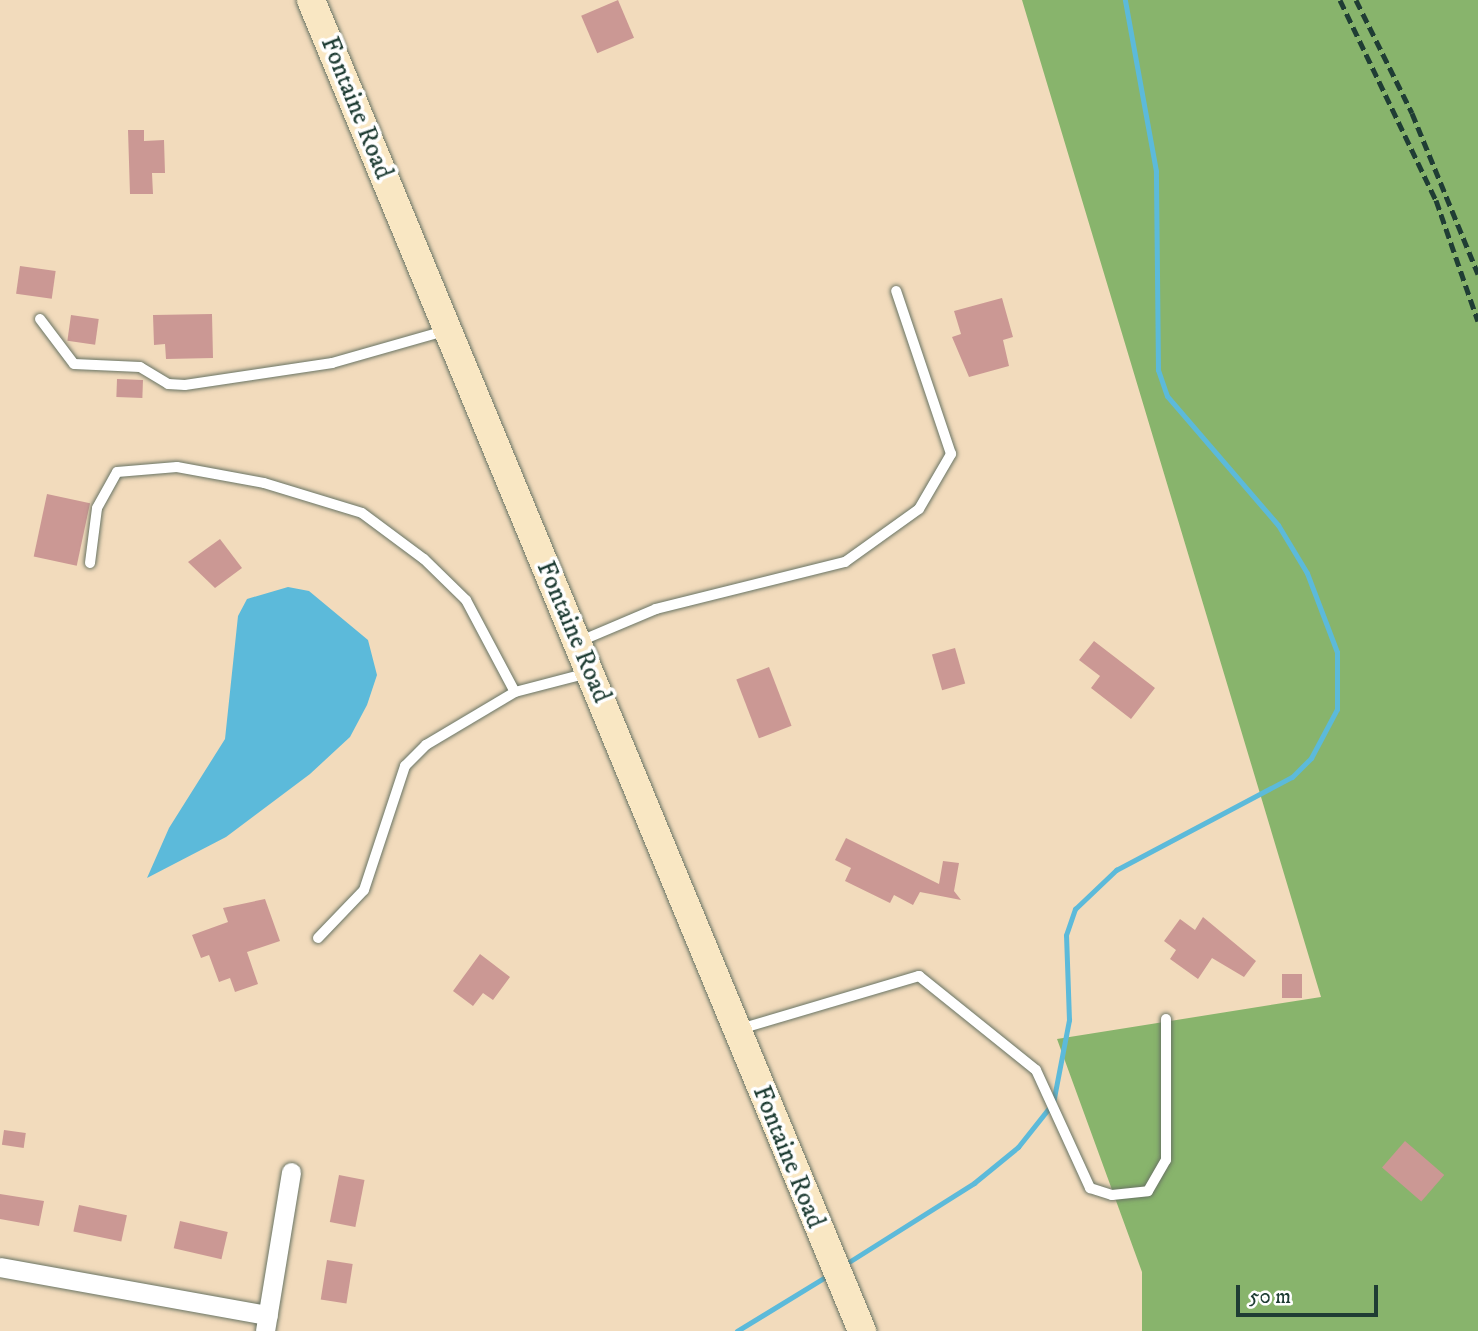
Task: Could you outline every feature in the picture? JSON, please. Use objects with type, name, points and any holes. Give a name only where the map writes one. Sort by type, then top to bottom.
[{"type":"main road","name":"Fontaine Road","points":[[312,0],[832,1265],[862,1331]]},
{"type":"street","points":[[0,1267],[267,1323],[291,1172]]},
{"type":"lane","points":[[577,642],[683,601],[845,562],[919,509],[951,454],[896,291]]},
{"type":"lane","points":[[40,319],[74,364],[140,366],[168,384],[185,385],[332,363],[447,330]]},
{"type":"lane","points":[[90,563],[97,508],[117,472],[177,467],[264,482],[362,513],[424,559],[466,600],[515,692]]},
{"type":"lane","points":[[318,938],[364,890],[405,766],[426,745],[515,692],[590,673]]},
{"type":"lane","points":[[736,1030],[919,976],[1036,1070],[1090,1188],[1112,1195],[1148,1191],[1166,1160],[1166,1020]]},
{"type":"green space","points":[[1022,0],[1478,0],[1478,1331],[1142,1331],[1142,1272],[1057,1039],[1321,997]]},
{"type":"water","points":[[288,587],[309,591],[368,640],[377,675],[367,705],[350,737],[310,774],[226,837],[147,878],[169,828],[225,739],[238,616],[247,599]]},
{"type":"building","points":[[618,0],[634,38],[597,53],[581,16]]},
{"type":"building","points":[[128,130],[144,130],[144,141],[164,140],[165,173],[152,173],[153,194],[130,194]]},
{"type":"building","points":[[20,266],[56,271],[52,299],[16,294]]},
{"type":"building","points":[[1002,298],[1013,337],[1003,340],[1009,366],[969,377],[952,337],[961,334],[954,311]]},
{"type":"building","points":[[212,314],[213,358],[166,359],[165,344],[154,345],[153,315]]},
{"type":"building","points":[[71,315],[99,319],[95,345],[67,341]]},
{"type":"building","points":[[117,379],[143,380],[142,398],[116,397]]},
{"type":"building","points":[[47,494],[90,503],[77,566],[34,557]]},
{"type":"building","points":[[220,539],[242,568],[215,588],[188,562]]},
{"type":"building","points":[[1094,641],[1155,688],[1131,719],[1091,688],[1100,676],[1079,660]]},
{"type":"building","points":[[955,648],[965,684],[942,690],[932,655]]},
{"type":"building","points":[[769,667],[792,726],[759,738],[736,680]]},
{"type":"building","points":[[846,838],[939,884],[943,861],[959,863],[954,891],[961,900],[920,892],[913,905],[894,895],[890,903],[845,881],[851,868],[835,860]]},
{"type":"building","points":[[265,899],[280,941],[247,952],[258,984],[235,992],[230,978],[219,982],[209,955],[201,958],[192,935],[228,922],[223,908]]},
{"type":"building","points":[[1203,917],[1256,961],[1244,977],[1212,958],[1198,979],[1170,959],[1176,950],[1164,941],[1180,919],[1195,930]]},
{"type":"building","points":[[480,954],[510,977],[493,1000],[483,993],[473,1006],[453,991]]},
{"type":"building","points":[[1282,974],[1302,974],[1302,998],[1282,998]]},
{"type":"building","points":[[4,1130],[26,1133],[24,1148],[2,1145]]},
{"type":"building","points":[[1405,1141],[1444,1175],[1421,1202],[1382,1167]]},
{"type":"building","points":[[339,1175],[365,1180],[355,1227],[330,1222]]},
{"type":"building","points":[[0,1194],[44,1201],[39,1226],[0,1219]]},
{"type":"building","points":[[79,1205],[127,1215],[121,1242],[73,1231]]},
{"type":"building","points":[[180,1221],[228,1232],[221,1259],[174,1248]]},
{"type":"building","points":[[327,1260],[353,1264],[346,1304],[321,1300]]},
{"type":"waterway","points":[[844,1265],[974,1183],[1018,1147],[1053,1103],[1069,1020],[1066,935],[1075,909],[1116,870],[1292,777],[1311,758],[1337,709],[1337,652],[1307,573],[1278,525],[1167,396],[1158,370],[1156,171],[1125,0]]},
{"type":"waterway","points":[[737,1331],[830,1274]]},
{"type":"railway","points":[[1340,0],[1436,200],[1478,321]]},
{"type":"railway","points":[[1356,0],[1412,113],[1478,274]]}]
